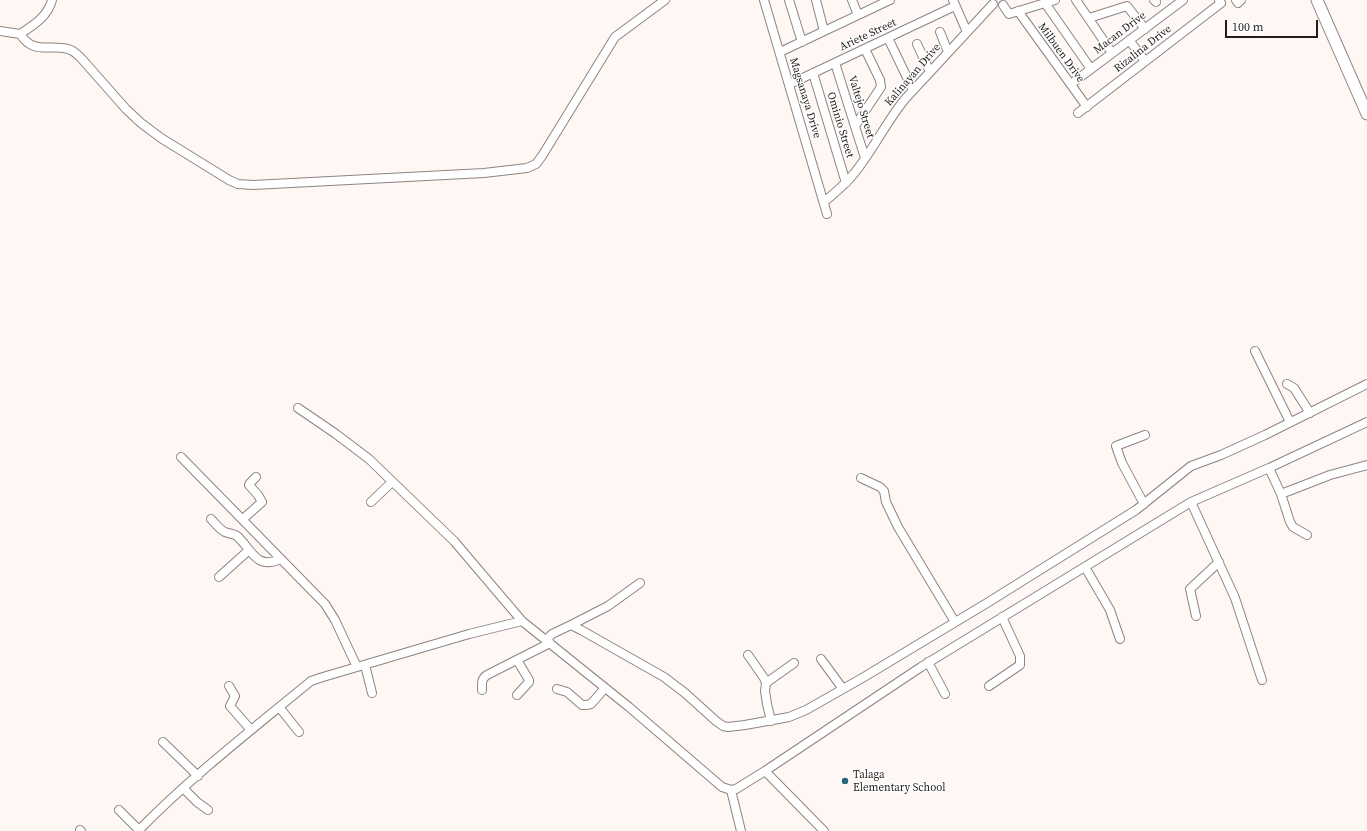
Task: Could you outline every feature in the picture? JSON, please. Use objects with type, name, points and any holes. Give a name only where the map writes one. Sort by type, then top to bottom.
[{"type":"highway","points":[[1317,0],[1367,114]]},
{"type":"street","points":[[20,34],[47,13],[52,0]]},
{"type":"street","points":[[0,31],[20,34],[28,43],[34,46],[67,48],[76,52],[126,109],[141,123],[161,138],[229,180],[238,184],[253,185],[321,182],[484,172],[527,168],[536,164],[615,37],[665,0]]},
{"type":"street","name":"Magsanaya Drive","points":[[764,0],[790,84],[827,214]]},
{"type":"street","points":[[790,0],[802,42]]},
{"type":"street","points":[[816,0],[824,31]]},
{"type":"street","points":[[852,0],[858,15]]},
{"type":"street","points":[[780,52],[882,2],[890,0]]},
{"type":"street","points":[[992,2],[999,6],[1005,2],[1009,14],[1056,0]]},
{"type":"street","points":[[1076,0],[1112,53]]},
{"type":"street","name":"Macan Drive","points":[[1070,84],[1183,0]]},
{"type":"street","name":"Rizalina Drive","points":[[1078,113],[1220,1]]},
{"type":"street","name":"Kalinayan Drive","points":[[824,202],[846,183],[865,158],[895,112],[992,2]]},
{"type":"street","points":[[954,3],[967,32]]},
{"type":"street","name":"Ariete Street","points":[[790,84],[888,38],[954,3]]},
{"type":"street","points":[[1045,3],[1091,69]]},
{"type":"street","points":[[1089,18],[1127,6],[1145,29]]},
{"type":"street","name":"Milbuen Drive","points":[[1018,11],[1086,107]]},
{"type":"street","points":[[940,32],[948,52]]},
{"type":"street","points":[[888,38],[913,90]]},
{"type":"street","points":[[1129,40],[1145,61]]},
{"type":"street","points":[[917,44],[930,72]]},
{"type":"street","points":[[855,126],[881,87],[880,80],[865,49]]},
{"type":"street","name":"Valtejo Street","points":[[835,63],[865,158]]},
{"type":"street","name":"Ominio Street","points":[[813,73],[846,183]]},
{"type":"street","points":[[1255,351],[1290,422]]},
{"type":"street","points":[[1287,384],[1294,388],[1310,413]]},
{"type":"street","points":[[571,625],[664,678],[685,693],[723,726],[728,727],[746,725],[789,717],[806,710],[844,689],[987,603],[1144,504],[1190,466],[1238,447],[1367,384]]},
{"type":"street","points":[[298,408],[369,459],[454,541],[522,621],[656,730],[722,787],[731,790],[742,786],[928,662],[1191,502],[1269,468],[1367,422]]},
{"type":"street","points":[[1144,504],[1122,463],[1116,446],[1145,435]]},
{"type":"street","points":[[181,457],[282,559],[327,607],[361,666],[372,693]]},
{"type":"street","points":[[1281,494],[1330,475],[1367,464]]},
{"type":"street","points":[[1269,468],[1281,494],[1290,522],[1293,527],[1307,535]]},
{"type":"street","points":[[243,519],[262,502],[249,485],[256,477]]},
{"type":"street","points":[[861,478],[884,491],[887,505],[898,527],[955,622]]},
{"type":"street","points":[[371,502],[392,482]]},
{"type":"street","points":[[1191,502],[1234,598],[1262,680]]},
{"type":"street","points":[[211,519],[222,531],[235,535],[257,559],[270,563],[282,559]]},
{"type":"street","points":[[219,577],[249,550]]},
{"type":"street","points":[[1196,616],[1190,589],[1219,562]]},
{"type":"street","points":[[1085,567],[1110,610],[1120,639]]},
{"type":"street","points":[[482,690],[483,678],[548,641],[556,631],[608,606],[640,583]]},
{"type":"street","points":[[989,686],[1021,663],[1020,656],[1002,617]]},
{"type":"street","points":[[119,810],[139,830],[159,809],[183,788],[311,681],[469,634],[522,621]]},
{"type":"street","points":[[748,655],[766,683],[765,691],[771,721]]},
{"type":"street","points":[[822,659],[844,689]]},
{"type":"street","points":[[517,660],[529,680],[529,682],[517,695]]},
{"type":"street","points":[[928,662],[945,694]]},
{"type":"street","points":[[766,683],[794,663]]},
{"type":"street","points":[[228,686],[235,696],[230,706],[251,730]]},
{"type":"street","points":[[557,689],[567,692],[582,705],[586,705],[591,704],[605,688]]},
{"type":"street","points":[[279,707],[299,732]]},
{"type":"street","points":[[163,742],[198,776]]},
{"type":"street","points":[[765,771],[824,831]]},
{"type":"street","points":[[183,788],[196,802],[208,810]]},
{"type":"street","points":[[731,790],[741,831]]},
{"type":"place","name":"Talaga Elementary School","points":[[845,781]]}]
